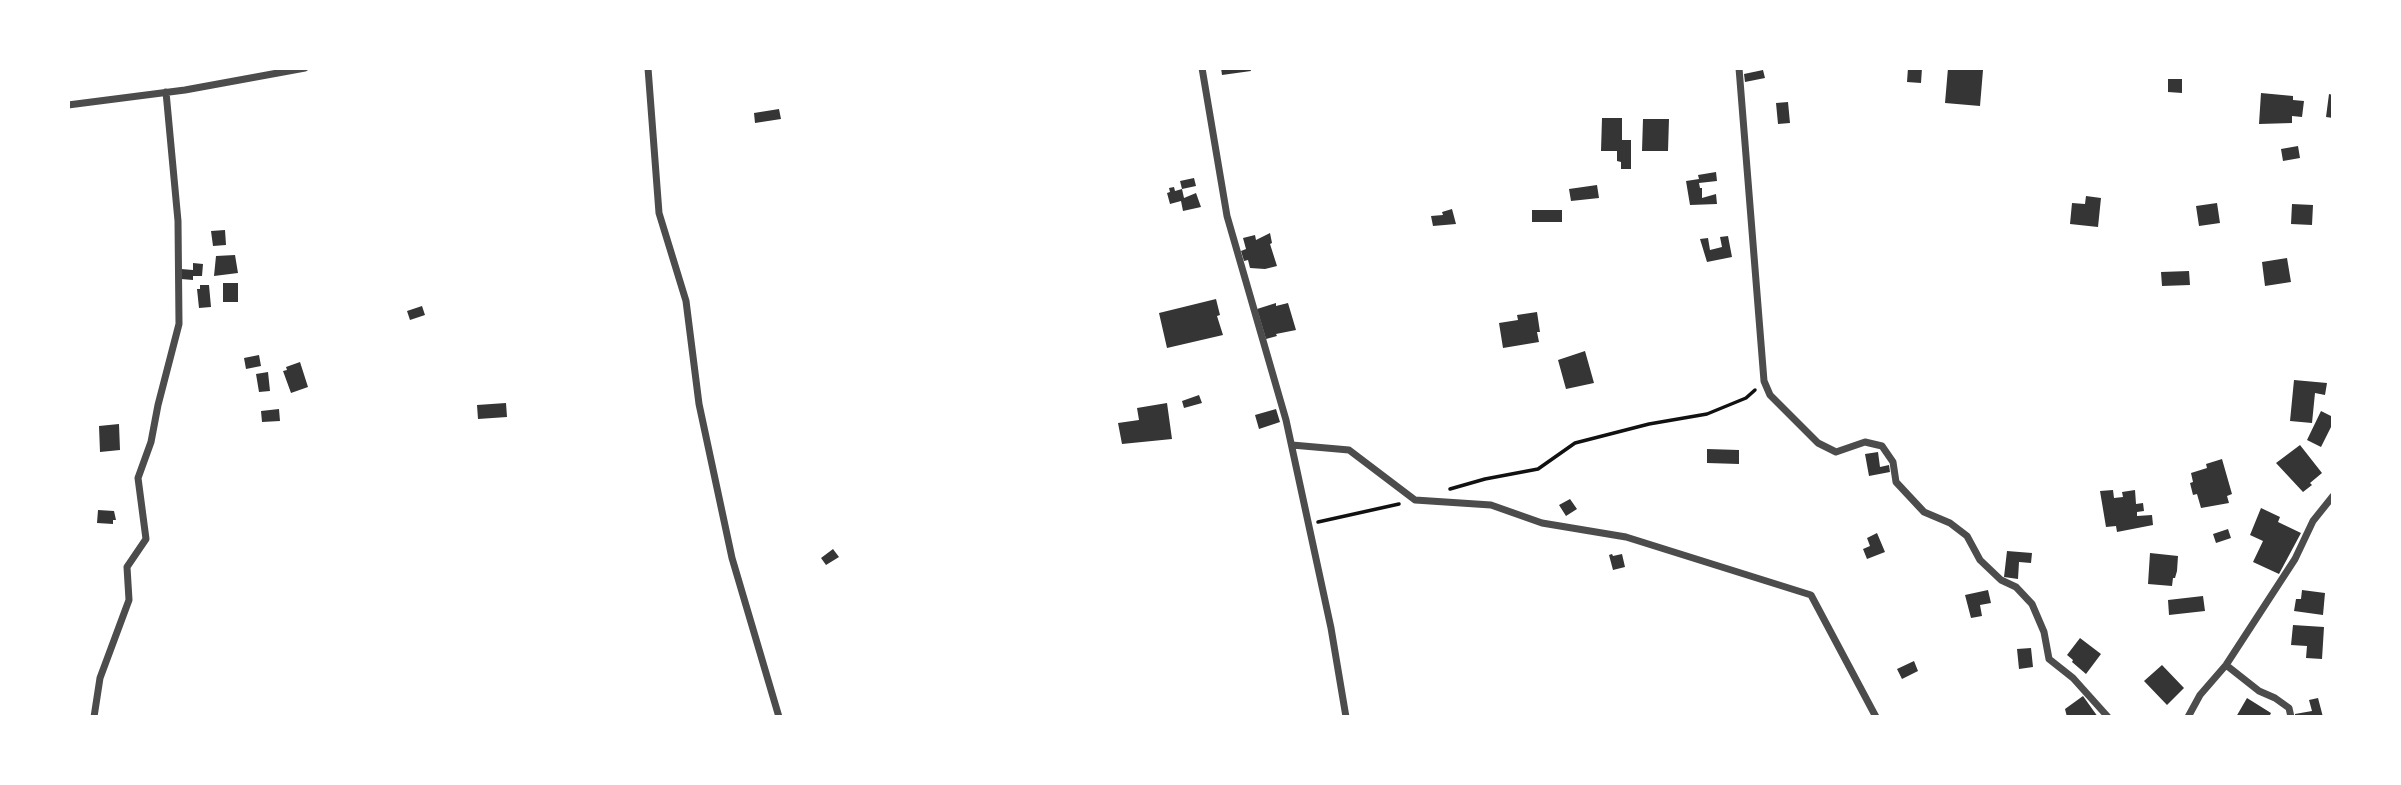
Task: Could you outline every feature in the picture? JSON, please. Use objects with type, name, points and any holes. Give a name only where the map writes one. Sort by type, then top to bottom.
[{"type":"street","points":[[68,105],[166,92],[305,68]]},
{"type":"street","points":[[648,68],[659,214],[686,301],[699,404],[732,558],[779,717]]},
{"type":"street","points":[[1202,68],[1227,216],[1292,446],[1346,717]]},
{"type":"street","points":[[1739,68],[1764,381],[1770,395],[1818,443],[1836,452],[1865,442],[1882,446],[1893,462],[1896,482],[1924,512],[1950,523],[1967,536],[1980,560],[2001,580],[2016,587],[2032,604],[2044,632],[2049,659],[2073,678],[2109,717]]},
{"type":"street","points":[[94,717],[100,678],[130,600],[127,567],[146,540],[138,478],[151,442],[179,324],[178,221],[166,92]]},
{"type":"street","points":[[1292,446],[1349,450],[1415,500],[1490,505],[1542,523],[1626,537],[1811,595],[1876,717]]},
{"type":"street","points":[[2188,717],[2200,695],[2226,665],[2295,559],[2313,521],[2333,496]]},
{"type":"street","points":[[2226,665],[2259,691],[2276,698],[2289,708],[2291,717]]},
{"type":"path","points":[[1450,490],[1485,479],[1538,469],[1575,443],[1649,424],[1707,414],[1746,398],[1764,381]]},
{"type":"path","points":[[1309,523],[1329,522],[1415,500]]},
{"type":"building","points":[[1221,68],[1250,68],[1251,71],[1222,75]]},
{"type":"building","points":[[1908,68],[1922,68],[1921,83],[1907,82]]},
{"type":"building","points":[[1948,68],[1983,70],[1980,106],[1945,103]]},
{"type":"building","points":[[1763,70],[1765,78],[1745,82],[1744,74]]},
{"type":"building","points":[[2168,79],[2182,79],[2182,93],[2168,92]]},
{"type":"building","points":[[2261,93],[2293,96],[2293,100],[2304,101],[2302,117],[2292,116],[2292,123],[2259,124]]},
{"type":"building","points":[[2329,94],[2333,95],[2333,118],[2326,117]]},
{"type":"building","points":[[1788,102],[1790,123],[1778,124],[1776,103]]},
{"type":"building","points":[[779,109],[781,119],[755,123],[754,113]]},
{"type":"building","points":[[1602,118],[1622,118],[1622,140],[1631,140],[1631,169],[1621,169],[1621,162],[1617,161],[1617,151],[1601,151]]},
{"type":"building","points":[[1643,119],[1669,119],[1668,151],[1642,151]]},
{"type":"building","points":[[2298,146],[2300,158],[2283,161],[2281,149]]},
{"type":"building","points":[[1716,172],[1717,181],[1699,183],[1702,198],[1716,194],[1717,204],[1690,205],[1686,181],[1699,179],[1698,175]]},
{"type":"building","points":[[1194,178],[1196,186],[1182,189],[1180,181]]},
{"type":"building","points":[[1597,185],[1599,198],[1571,201],[1569,189]]},
{"type":"building","points":[[1174,187],[1175,191],[1182,189],[1184,198],[1196,193],[1201,207],[1183,211],[1181,201],[1170,204],[1167,193],[1170,192],[1169,188]]},
{"type":"building","points":[[2086,196],[2101,198],[2098,227],[2070,224],[2072,203],[2085,204]]},
{"type":"building","points":[[2217,203],[2220,223],[2199,226],[2196,206]]},
{"type":"building","points":[[2292,204],[2313,205],[2312,225],[2291,224]]},
{"type":"building","points":[[1452,209],[1456,224],[1433,226],[1431,216],[1443,215],[1442,212]]},
{"type":"building","points":[[1532,210],[1562,210],[1562,222],[1532,222]]},
{"type":"building","points":[[225,230],[226,245],[213,246],[211,231]]},
{"type":"building","points":[[1270,233],[1270,244],[1277,266],[1265,269],[1250,268],[1241,251],[1246,249],[1243,238],[1255,235],[1256,240]]},
{"type":"building","points":[[1728,236],[1732,257],[1707,262],[1700,239],[1708,238],[1710,250],[1722,247],[1720,237]]},
{"type":"building","points":[[235,255],[238,273],[214,276],[216,256]]},
{"type":"building","points":[[2287,258],[2291,282],[2265,286],[2262,262]]},
{"type":"building","points":[[193,263],[203,264],[202,276],[193,276],[193,280],[181,279],[181,269],[193,270]]},
{"type":"building","points":[[2189,271],[2190,285],[2162,286],[2161,272]]},
{"type":"building","points":[[223,283],[238,283],[238,302],[223,302]]},
{"type":"building","points":[[200,285],[209,285],[211,307],[199,308],[197,289],[200,289]]},
{"type":"building","points":[[1216,299],[1220,315],[1217,316],[1223,335],[1167,348],[1159,313]]},
{"type":"building","points":[[1276,303],[1276,306],[1288,303],[1296,330],[1266,339],[1257,309]]},
{"type":"building","points":[[422,306],[425,315],[410,320],[407,311]]},
{"type":"building","points":[[1537,312],[1539,342],[1503,348],[1499,323],[1518,320],[1517,315]]},
{"type":"building","points":[[1585,351],[1594,383],[1566,389],[1558,360]]},
{"type":"building","points":[[259,355],[261,366],[246,369],[244,358]]},
{"type":"building","points":[[300,362],[308,387],[291,393],[283,371],[287,370],[286,367]]},
{"type":"building","points":[[268,372],[270,391],[259,392],[256,374]]},
{"type":"building","points":[[2294,380],[2327,383],[2325,395],[2315,393],[2312,423],[2290,421]]},
{"type":"building","points":[[1199,395],[1202,403],[1184,408],[1182,401]]},
{"type":"building","points":[[506,403],[507,417],[478,419],[477,405]]},
{"type":"building","points":[[1167,403],[1172,439],[1122,444],[1118,423],[1139,420],[1137,408]]},
{"type":"building","points":[[279,409],[280,421],[262,422],[261,411]]},
{"type":"building","points":[[1276,409],[1280,422],[1259,429],[1255,415]]},
{"type":"building","points":[[2321,411],[2333,417],[2333,423],[2321,447],[2307,440]]},
{"type":"building","points":[[119,424],[120,450],[100,452],[99,426]]},
{"type":"building","points":[[2300,445],[2322,473],[2303,492],[2276,463]]},
{"type":"building","points":[[1707,449],[1739,450],[1739,464],[1707,463]]},
{"type":"building","points":[[1878,452],[1880,467],[1889,465],[1890,472],[1869,476],[1865,454]]},
{"type":"building","points":[[2222,459],[2232,494],[2227,496],[2229,503],[2201,508],[2197,494],[2193,495],[2191,473]]},
{"type":"building","points":[[2113,490],[2114,498],[2123,497],[2122,492],[2135,490],[2136,504],[2143,503],[2144,511],[2137,512],[2137,516],[2152,515],[2153,525],[2117,532],[2116,526],[2106,527],[2100,491]]},
{"type":"building","points":[[1570,499],[1577,509],[1566,516],[1559,505]]},
{"type":"building","points":[[2261,508],[2280,517],[2278,522],[2301,533],[2279,574],[2253,562],[2263,541],[2250,535]]},
{"type":"building","points":[[98,510],[114,511],[116,520],[113,520],[113,524],[97,523]]},
{"type":"building","points":[[2228,529],[2231,538],[2216,543],[2213,534]]},
{"type":"building","points":[[1877,533],[1885,552],[1867,559],[1863,549],[1870,546],[1867,538]]},
{"type":"building","points":[[833,549],[839,557],[826,565],[821,558]]},
{"type":"building","points":[[2007,551],[2032,553],[2031,563],[2019,562],[2018,579],[2004,577]]},
{"type":"building","points":[[2150,553],[2178,556],[2172,586],[2148,584]]},
{"type":"building","points":[[1622,554],[1625,567],[1613,570],[1609,555]]},
{"type":"building","points":[[1988,590],[1991,603],[1980,605],[1982,616],[1971,618],[1965,595]]},
{"type":"building","points":[[2302,590],[2325,593],[2323,615],[2294,611],[2296,599],[2301,599]]},
{"type":"building","points":[[2203,596],[2205,611],[2169,615],[2168,600]]},
{"type":"building","points":[[2293,625],[2324,627],[2322,659],[2306,658],[2307,646],[2291,645]]},
{"type":"building","points":[[2080,638],[2101,654],[2086,674],[2067,655]]},
{"type":"building","points":[[2031,648],[2033,667],[2019,669],[2017,649]]},
{"type":"building","points":[[1914,661],[1918,671],[1902,679],[1897,669]]},
{"type":"building","points":[[2162,665],[2184,688],[2167,705],[2144,681]]},
{"type":"building","points":[[2083,696],[2098,717],[2067,717],[2065,709]]},
{"type":"building","points":[[2247,698],[2271,713],[2269,717],[2236,717]]},
{"type":"building","points":[[2318,698],[2323,717],[2295,717],[2295,714],[2312,711],[2309,700]]}]
